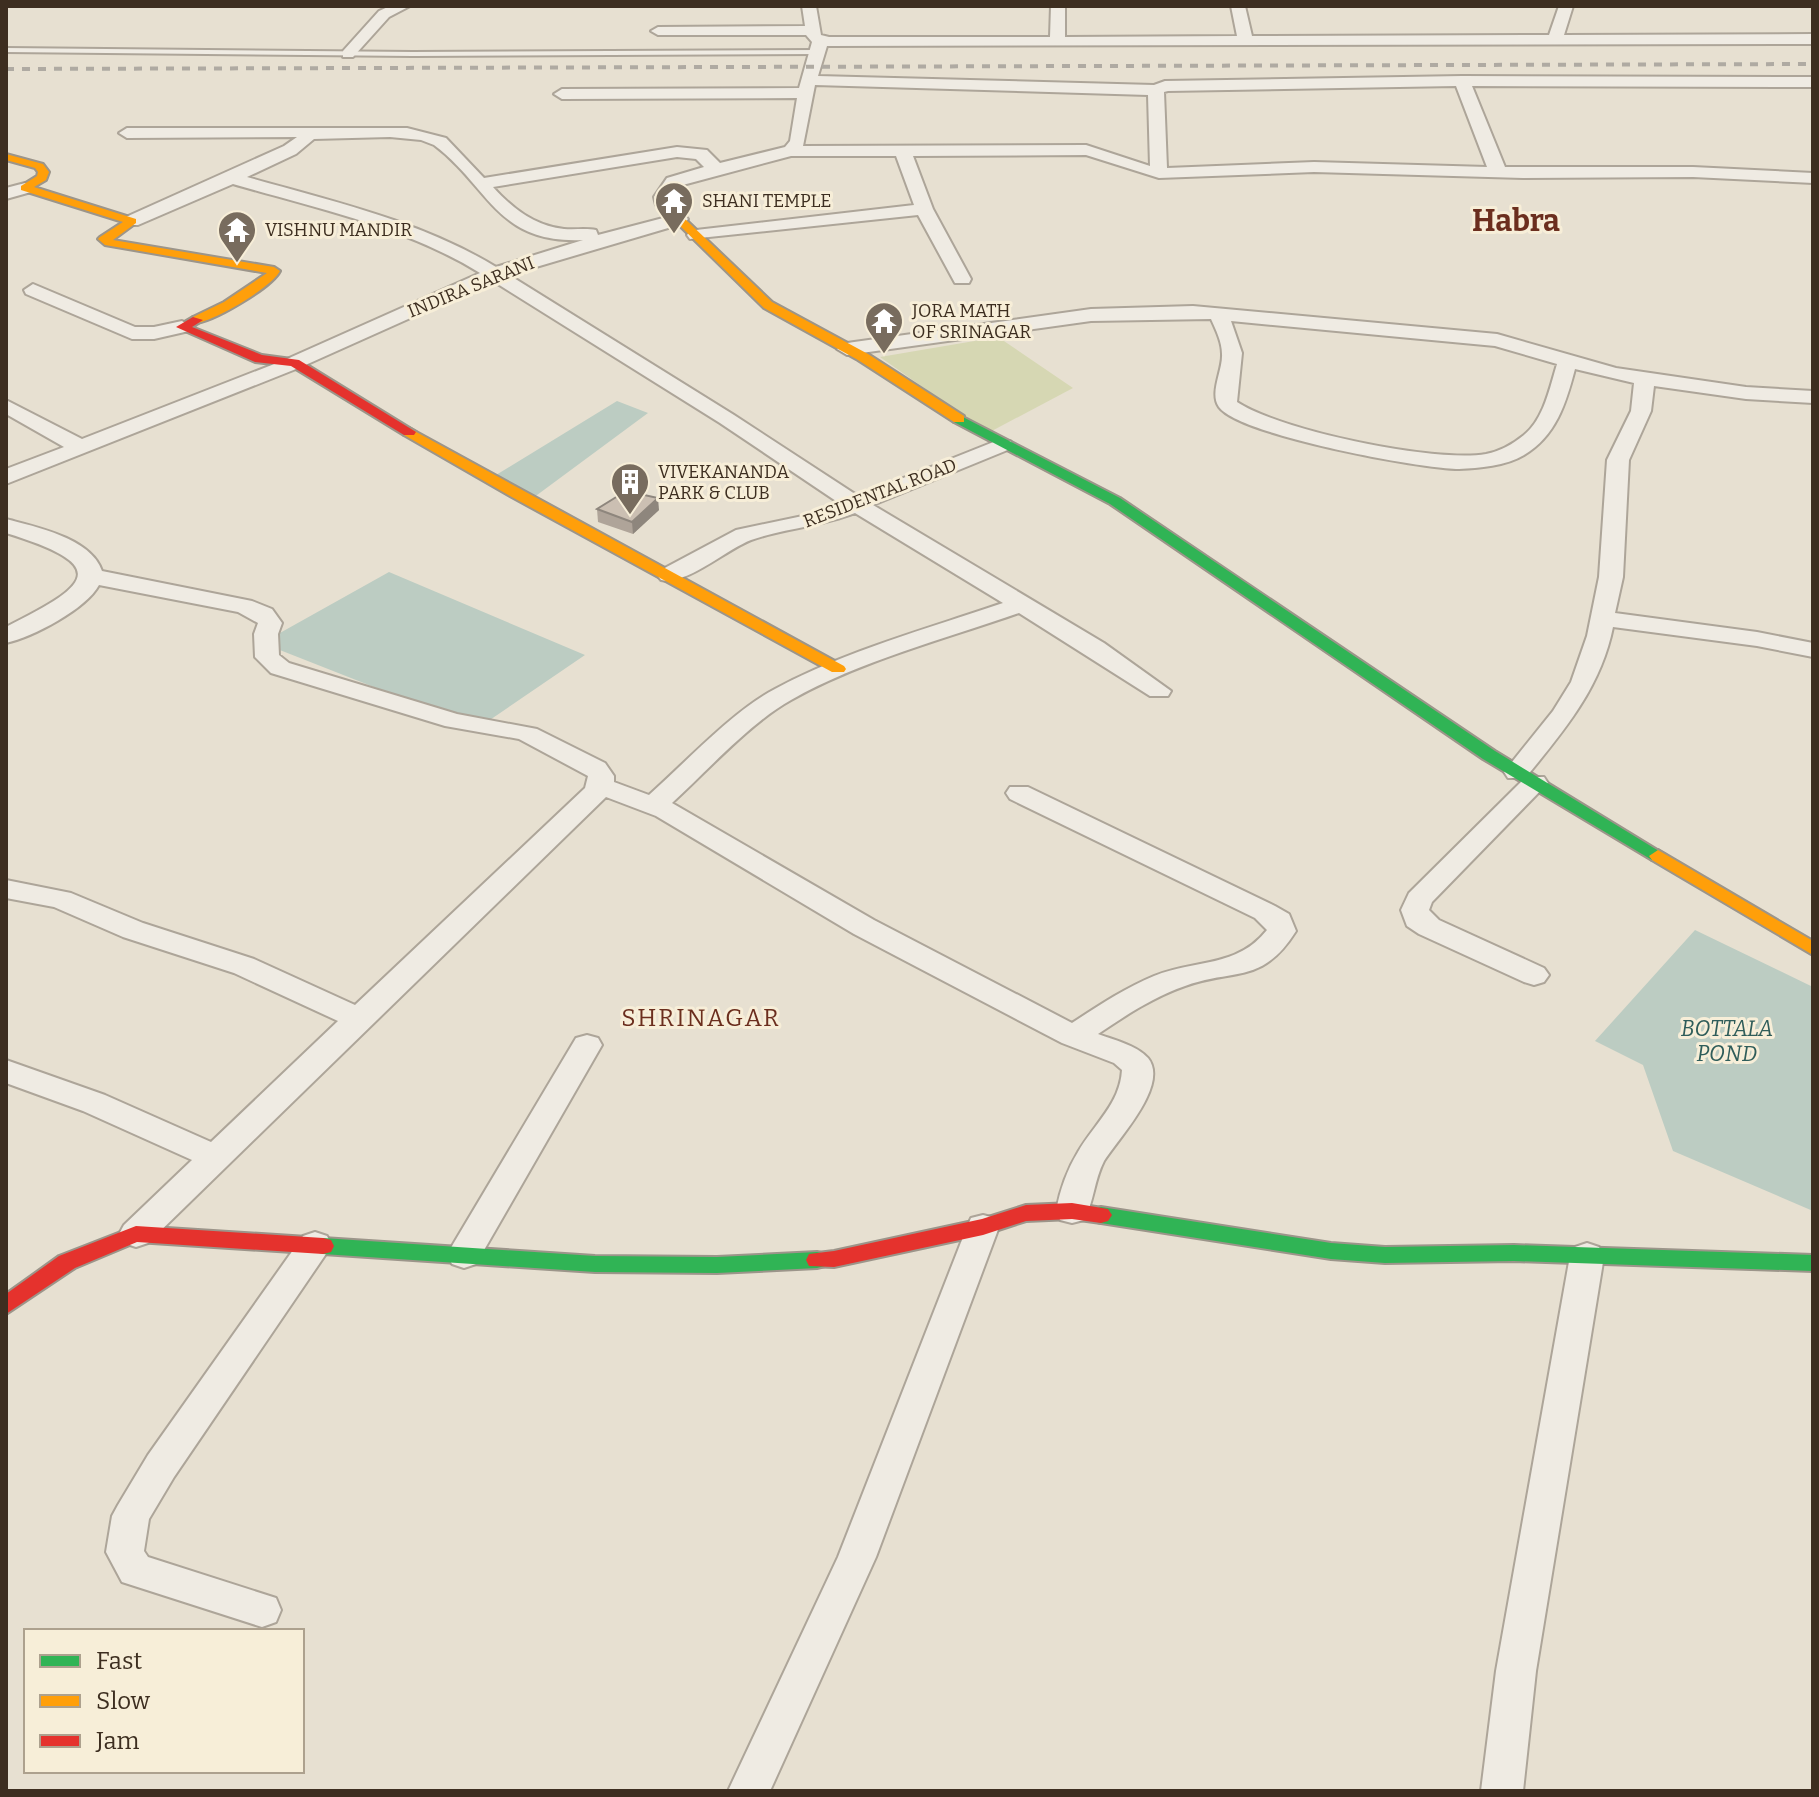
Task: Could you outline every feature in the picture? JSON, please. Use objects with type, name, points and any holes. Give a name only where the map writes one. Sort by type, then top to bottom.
[{"type":"street","points":[[348,54],[384,14],[403,6]]},
{"type":"street","points":[[791,151],[798,141],[807,87],[815,67],[817,41],[809,6]]},
{"type":"street","points":[[1057,41],[1058,6]]},
{"type":"street","points":[[1238,6],[1245,40]]},
{"type":"street","points":[[1555,40],[1566,6]]},
{"type":"street","points":[[658,31],[817,41],[1813,39]]},
{"type":"street","points":[[562,94],[807,87],[1156,90],[1176,86],[1462,81],[1813,82]]},
{"type":"street","points":[[1462,81],[1498,172]]},
{"type":"street","points":[[1156,90],[1159,173]]},
{"type":"street","points":[[127,133],[409,134],[433,138],[444,144],[521,223],[563,237],[658,224]]},
{"type":"street","points":[[33,290],[132,333],[154,333],[182,327],[243,295],[271,277],[274,271],[118,246],[104,239],[132,221],[298,145],[306,138],[305,134]]},
{"type":"street","points":[[902,150],[924,209],[962,279]]},
{"type":"street","points":[[1813,178],[1693,172],[1498,172],[1314,167],[1159,173],[1111,154],[1086,150],[791,151],[687,176],[673,182],[663,197],[665,205],[768,305],[847,349],[1003,445],[1115,501],[1526,778],[1813,949]]},
{"type":"street","points":[[480,184],[677,152],[701,154],[716,169]]},
{"type":"street","points":[[6,157],[39,166],[44,172],[42,178],[25,188],[6,194]]},
{"type":"street","points":[[231,178],[353,213],[465,256],[491,275],[585,329],[855,504],[1159,691]]},
{"type":"street","points":[[25,188],[132,221]]},
{"type":"street","points":[[696,235],[924,209]]},
{"type":"street","name":"INDIRA SARANI","points":[[6,477],[294,363],[491,275],[679,219]]},
{"type":"street","points":[[847,349],[1091,315],[1218,314],[1475,337],[1525,346],[1614,374],[1645,380],[1746,393],[1813,397]]},
{"type":"street","points":[[1218,314],[1228,336],[1232,359],[1225,398],[1228,405],[1256,420],[1408,458],[1492,458],[1511,453],[1533,439],[1549,418],[1568,359]]},
{"type":"street","points":[[182,327],[260,359],[294,363],[517,497],[669,575],[838,669]]},
{"type":"street","points":[[1534,975],[1429,927],[1417,919],[1415,910],[1419,899],[1526,778],[1583,682],[1604,619],[1616,523],[1618,460],[1641,411],[1645,380]]},
{"type":"street","points":[[6,406],[80,447]]},
{"type":"street","name":"RESIDENTAL ROAD","points":[[669,575],[744,535],[796,526],[1003,445]]},
{"type":"street","points":[[6,526],[49,540],[80,556],[89,566],[91,576],[86,588],[71,600],[6,636]]},
{"type":"street","points":[[91,576],[244,606],[264,614],[270,623],[266,634],[267,657],[280,668],[454,721],[528,734],[596,769],[601,776],[601,786],[136,1234]]},
{"type":"street","points":[[654,805],[763,707],[783,694],[838,669],[1021,604]]},
{"type":"street","points":[[1604,619],[1757,639],[1813,650]]},
{"type":"street","points":[[601,786],[654,805],[864,927],[1073,1036],[1125,1056],[1137,1066],[1138,1079],[1131,1101],[1089,1160],[1074,1196],[1072,1211]]},
{"type":"street","points":[[1019,793],[1265,912],[1279,921],[1282,931],[1270,949],[1253,962],[1238,968],[1177,978],[1139,995],[1073,1036]]},
{"type":"street","points":[[6,889],[61,899],[133,930],[244,966],[361,1019]]},
{"type":"street","points":[[464,1255],[587,1045]]},
{"type":"street","points":[[6,1071],[94,1103],[214,1157]]},
{"type":"street","points":[[6,1305],[40,1276],[102,1244],[136,1234],[595,1264],[787,1263],[834,1259],[983,1227],[1002,1217],[1032,1211],[1072,1211],[1331,1251],[1385,1255],[1514,1253],[1813,1263]]},
{"type":"street","points":[[749,1791],[857,1557],[983,1227]]},
{"type":"street","points":[[262,1610],[135,1570],[125,1552],[131,1516],[161,1466],[315,1245]]},
{"type":"street","points":[[1502,1791],[1516,1671],[1587,1256]]},
{"type":"lane","points":[[6,50],[348,54],[817,41]]},
{"type":"green space","points":[[998,337],[1073,388],[988,433],[880,357]]},
{"type":"water","points":[[617,401],[648,413],[533,498],[496,475]]},
{"type":"water","points":[[389,572],[585,655],[478,728],[262,643]]},
{"type":"water","name":"BOTTALA POND","points":[[1695,930],[1813,987],[1813,1211],[1673,1151],[1643,1065],[1595,1041]]},
{"type":"building","points":[[626,491],[658,498],[632,522],[597,509]]},
{"type":"railway","points":[[6,69],[1813,64]]},
{"type":"traffic: fast","points":[[959,419],[1115,501],[1489,755],[1658,856]]},
{"type":"traffic: fast","points":[[1101,1215],[1331,1251],[1385,1255],[1514,1253],[1813,1263]]},
{"type":"traffic: fast","points":[[323,1246],[595,1264],[717,1265],[817,1260]]},
{"type":"traffic: slow","points":[[6,157],[39,166],[44,172],[42,178],[25,188],[132,221],[104,239],[109,243],[274,271],[271,277],[228,305],[197,320]]},
{"type":"traffic: slow","points":[[679,219],[768,305],[863,357],[959,419]]},
{"type":"traffic: slow","points":[[409,432],[838,669]]},
{"type":"traffic: slow","points":[[1658,856],[1813,949]]},
{"type":"traffic: jam","points":[[197,320],[182,327],[260,359],[294,363],[409,432]]},
{"type":"traffic: jam","points":[[817,1260],[983,1227],[1026,1213],[1072,1211],[1101,1215]]},
{"type":"traffic: jam","points":[[6,1305],[67,1262],[136,1234],[323,1246]]},
{"type":"place","name":"SHANI TEMPLE","points":[[674,235]]},
{"type":"place","name":"VISHNU MANDIR","points":[[237,264]]},
{"type":"place","name":"JORA MATH OF SRINAGAR","points":[[884,355]]},
{"type":"place","name":"VIVEKANANDA PARK & CLUB","points":[[630,516]]},
{"type":"district","name":"Habra","points":[[1516,221]]},
{"type":"district","name":"SHRINAGAR","points":[[701,1018]]}]
